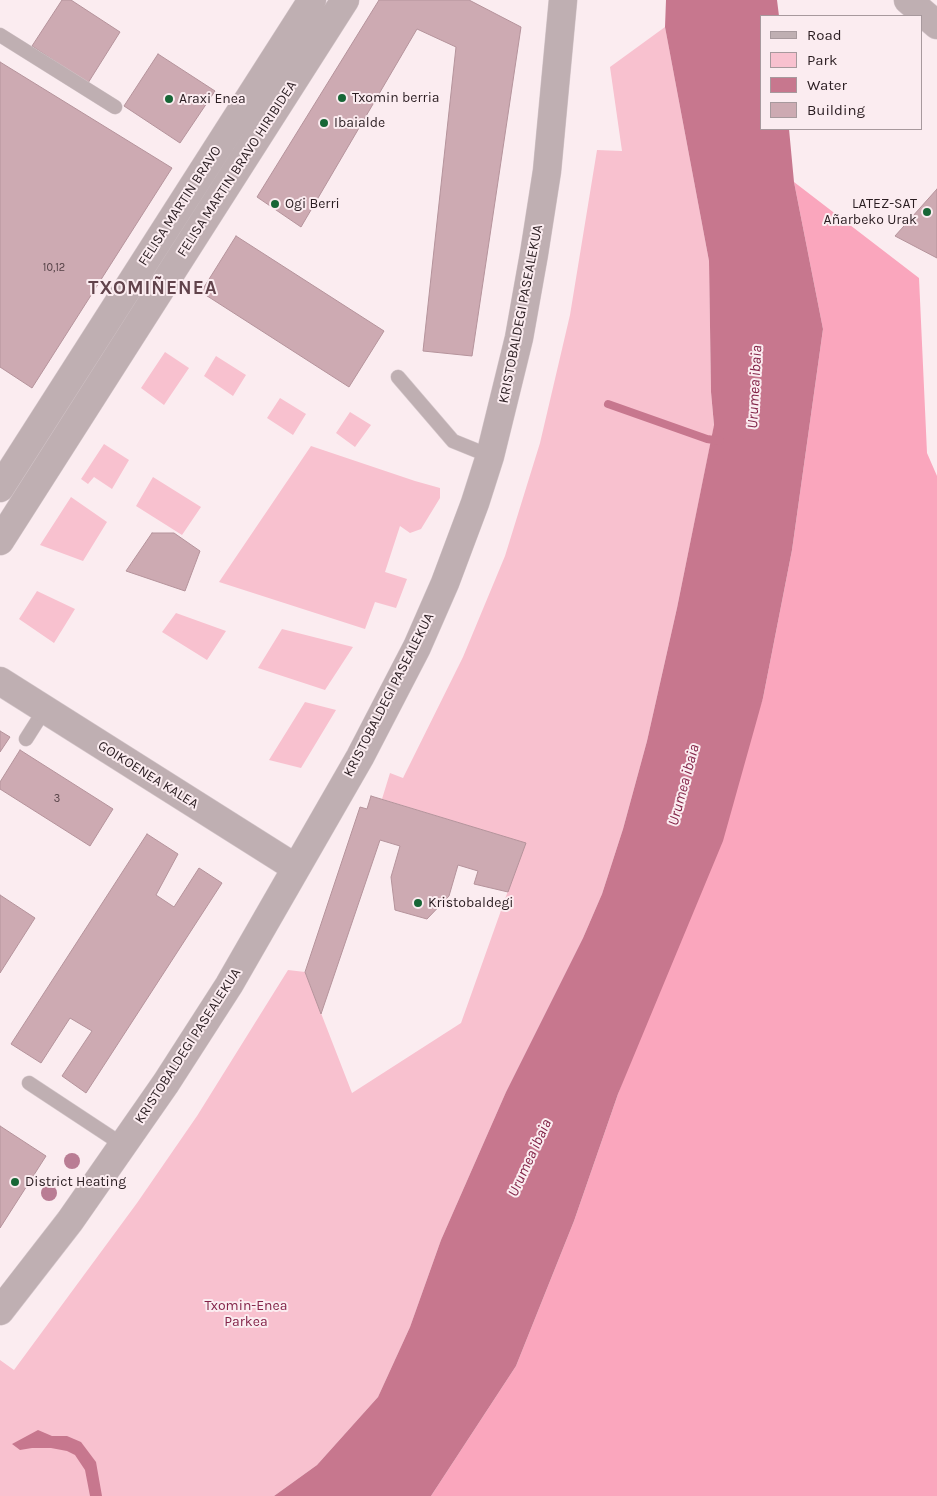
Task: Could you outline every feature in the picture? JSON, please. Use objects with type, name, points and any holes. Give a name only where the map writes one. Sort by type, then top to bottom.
[{"type":"street","name":"FELISA MARTIN BRAVO","points":[[0,488],[312,0]]},
{"type":"street","name":"FELISA MARTIN BRAVO HIRIBIDEA","points":[[0,541],[345,0]]},
{"type":"street","name":"KRISTOBALDEGI PASEALEKUA","points":[[2,1308],[70,1221],[166,1082],[228,985],[360,757],[417,647],[445,583],[475,504],[490,456],[519,338],[547,171],[563,0]]},
{"type":"street","points":[[908,0],[937,25]]},
{"type":"street","name":"GOIKOENEA KALEA","points":[[0,681],[296,868]]},
{"type":"lane","points":[[0,35],[115,107]]},
{"type":"lane","points":[[398,377],[453,441],[490,456]]},
{"type":"lane","points":[[26,739],[45,709]]},
{"type":"lane","points":[[29,1083],[123,1145]]},
{"type":"green space","name":"Txomin-Enea Parkea","points":[[665,27],[709,261],[711,392],[714,426],[677,608],[647,741],[623,829],[602,894],[583,938],[506,1092],[441,1240],[410,1327],[378,1397],[317,1465],[274,1496],[0,1496],[0,1360],[14,1370],[137,1203],[197,1116],[288,970],[305,972],[352,1093],[461,1023],[525,843],[382,799],[390,773],[403,778],[463,657],[505,556],[540,443],[570,315],[597,150],[622,151],[610,67]]},
{"type":"green space","points":[[165,352],[189,368],[164,405],[141,388]]},
{"type":"green space","points":[[216,356],[246,375],[233,396],[204,376]]},
{"type":"green space","points":[[280,398],[306,414],[293,435],[267,418]]},
{"type":"green space","points":[[350,412],[371,425],[355,447],[336,433]]},
{"type":"green space","points":[[104,444],[129,460],[112,489],[94,477],[88,484],[81,479]]},
{"type":"green space","points":[[311,446],[440,488],[440,498],[421,529],[410,533],[400,526],[385,572],[407,579],[396,608],[375,602],[365,629],[219,582]]},
{"type":"green space","points":[[153,477],[201,507],[182,535],[136,506]]},
{"type":"green space","points":[[71,497],[107,522],[83,561],[40,545]]},
{"type":"green space","points":[[37,591],[75,609],[54,643],[19,619]]},
{"type":"green space","points":[[176,613],[226,631],[207,660],[162,632]]},
{"type":"green space","points":[[282,629],[353,647],[325,690],[258,668]]},
{"type":"green space","points":[[305,702],[336,710],[301,768],[269,760]]},
{"type":"shaded area","points":[[794,182],[919,278],[927,453],[937,476],[937,1496],[431,1496],[516,1366],[574,1221],[618,1094],[763,698],[792,550],[823,329]]},
{"type":"water","name":"Urumea ibaia","points":[[666,0],[777,0],[779,15],[760,15],[760,130],[789,130],[794,182],[823,329],[792,550],[763,698],[723,841],[618,1094],[574,1221],[516,1366],[431,1496],[274,1496],[317,1465],[378,1397],[410,1327],[441,1240],[506,1092],[583,938],[602,894],[623,829],[647,741],[677,608],[714,425],[711,392],[709,261],[665,27]]},
{"type":"water","points":[[38,1430],[52,1436],[67,1436],[81,1442],[96,1462],[102,1496],[90,1496],[85,1470],[75,1455],[67,1451],[51,1448],[20,1450],[12,1444]]},
{"type":"building","points":[[62,0],[71,0],[120,32],[88,83],[32,46]]},
{"type":"building","points":[[379,0],[469,0],[521,27],[472,356],[423,351],[456,47],[417,29],[301,227],[257,197]]},
{"type":"building","name":"Araxi Enea","points":[[158,54],[215,91],[180,143],[124,106]]},
{"type":"building","points":[[0,62],[172,168],[32,388],[0,367]]},
{"type":"building","name":"LATEZ-SAT Añarbeko Urak","points":[[937,189],[937,258],[895,236]]},
{"type":"building","points":[[236,236],[384,331],[349,387],[201,292]]},
{"type":"building","points":[[152,533],[174,533],[200,551],[185,591],[126,571]]},
{"type":"building","points":[[0,731],[10,737],[0,752]]},
{"type":"building","points":[[20,750],[113,809],[90,846],[0,789],[0,782]]},
{"type":"building","name":"Kristobaldegi","points":[[371,796],[526,843],[508,892],[474,884],[478,871],[458,865],[449,896],[427,919],[395,910],[391,877],[400,846],[380,840],[321,1014],[305,972],[360,807],[367,809]]},
{"type":"building","points":[[147,834],[178,854],[156,895],[174,907],[199,868],[222,883],[86,1093],[62,1076],[92,1031],[70,1018],[41,1063],[11,1044]]},
{"type":"building","points":[[0,895],[35,918],[0,973]]},
{"type":"building","name":"District Heating","points":[[0,1126],[46,1156],[0,1228]]},
{"type":"waterway","points":[[608,404],[707,439],[720,441]]},
{"type":"place","name":"Txomin berria","points":[[342,98]]},
{"type":"place","name":"Araxi Enea","points":[[169,99]]},
{"type":"place","name":"Ibaialde","points":[[324,123]]},
{"type":"place","name":"Ogi Berri","points":[[275,204]]},
{"type":"place","name":"LATEZ-SAT Añarbeko Urak","points":[[927,212]]},
{"type":"place","name":"Kristobaldegi","points":[[418,903]]},
{"type":"place","name":"District Heating","points":[[15,1182]]},
{"type":"district","name":"TXOMIÑENEA","points":[[153,289]]}]
